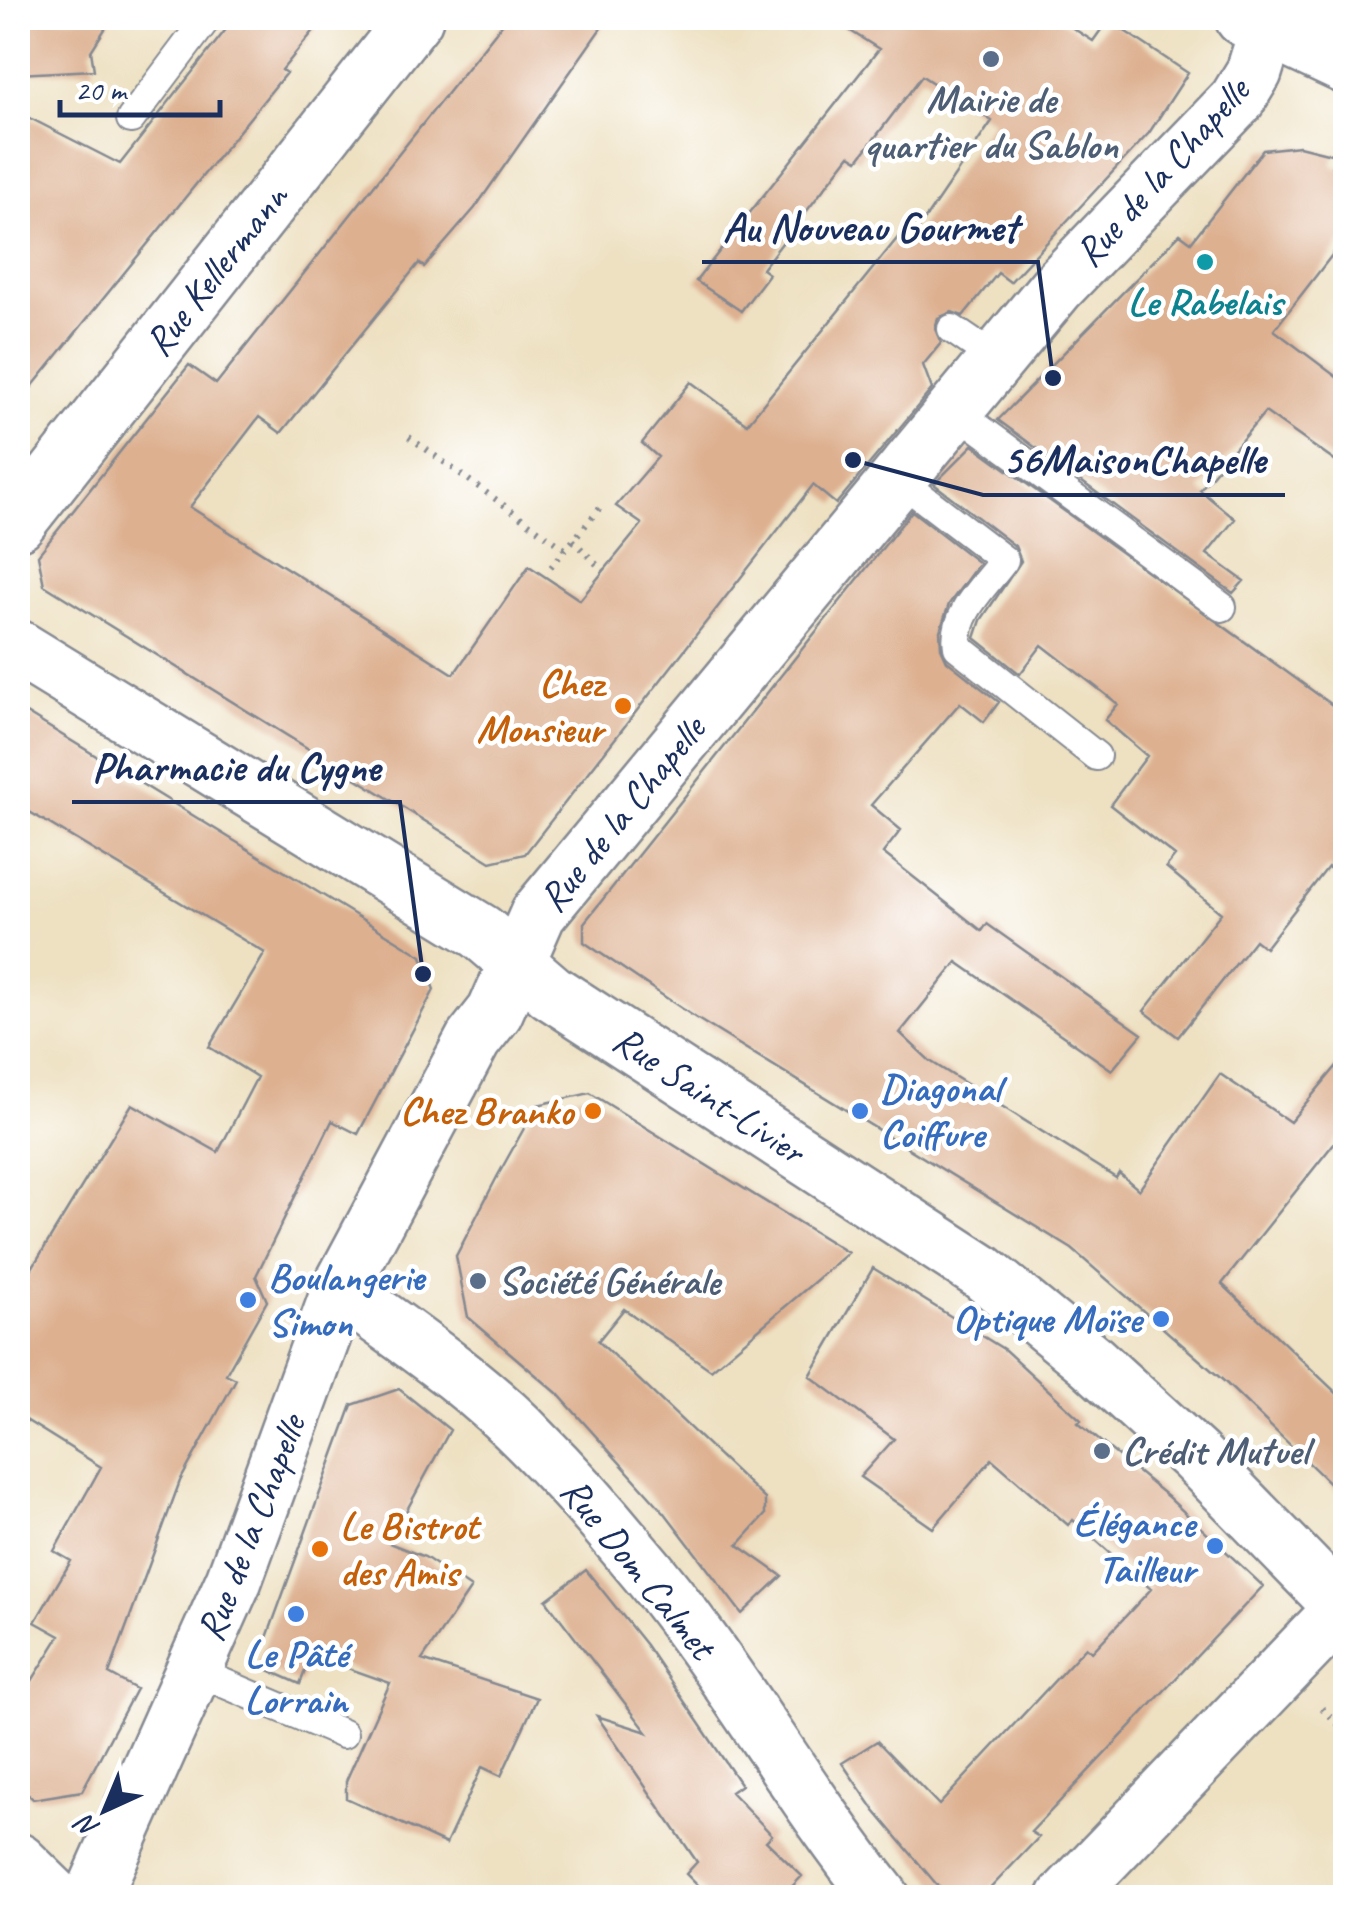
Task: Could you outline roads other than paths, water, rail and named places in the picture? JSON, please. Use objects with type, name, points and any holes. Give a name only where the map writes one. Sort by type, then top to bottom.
[{"type":"street","name":"Rue Kellermann","points":[[18,522],[415,18]]},
{"type":"street","points":[[1260,21],[1346,66]]},
{"type":"street","name":"Rue de la Chapelle","points":[[92,1898],[234,1580],[340,1289],[517,963],[538,914],[953,409],[974,344],[1056,288],[1237,100],[1254,72],[1260,21]]},
{"type":"street","name":"Rue Saint-Livier","points":[[18,648],[481,932],[551,992],[982,1272],[1196,1456],[1344,1608]]},
{"type":"street","name":"Rue Dom Calmet","points":[[340,1289],[529,1438],[634,1554],[708,1650],[842,1847],[882,1898]]},
{"type":"street","points":[[1065,1898],[1344,1608]]},
{"type":"street","points":[[18,1861],[56,1898]]},
{"type":"lane","points":[[131,119],[207,18]]},
{"type":"lane","points":[[953,409],[1222,607]]},
{"type":"lane","points":[[897,478],[1004,560],[961,618],[955,632],[958,647],[1096,756]]},
{"type":"lane","points":[[195,1671],[343,1734]]},
{"type":"place","name":"Mairie de quartier du Sablon","points":[[991,59]]},
{"type":"place","name":"Le Rabelais","points":[[1205,262]]},
{"type":"place","name":"Au Nouveau Gourmet","points":[[1053,378]]},
{"type":"place","name":"56MaisonChapelle","points":[[853,460]]},
{"type":"place","name":"Chez Monsieur","points":[[623,706]]},
{"type":"place","name":"Pharmacie du Cygne","points":[[423,974]]},
{"type":"place","name":"Chez Branko","points":[[593,1111]]},
{"type":"place","name":"Diagonal Coiffure","points":[[860,1111]]},
{"type":"place","name":"Société Générale","points":[[478,1281]]},
{"type":"place","name":"Boulangerie Simon","points":[[248,1300]]},
{"type":"place","name":"Optique Moïse","points":[[1161,1319]]},
{"type":"place","name":"Crédit Mutuel","points":[[1102,1451]]},
{"type":"place","name":"Élégance Tailleur","points":[[1215,1546]]},
{"type":"place","name":"Le Bistrot des Amis","points":[[320,1549]]},
{"type":"place","name":"Le Pâté Lorrain","points":[[296,1614]]}]
